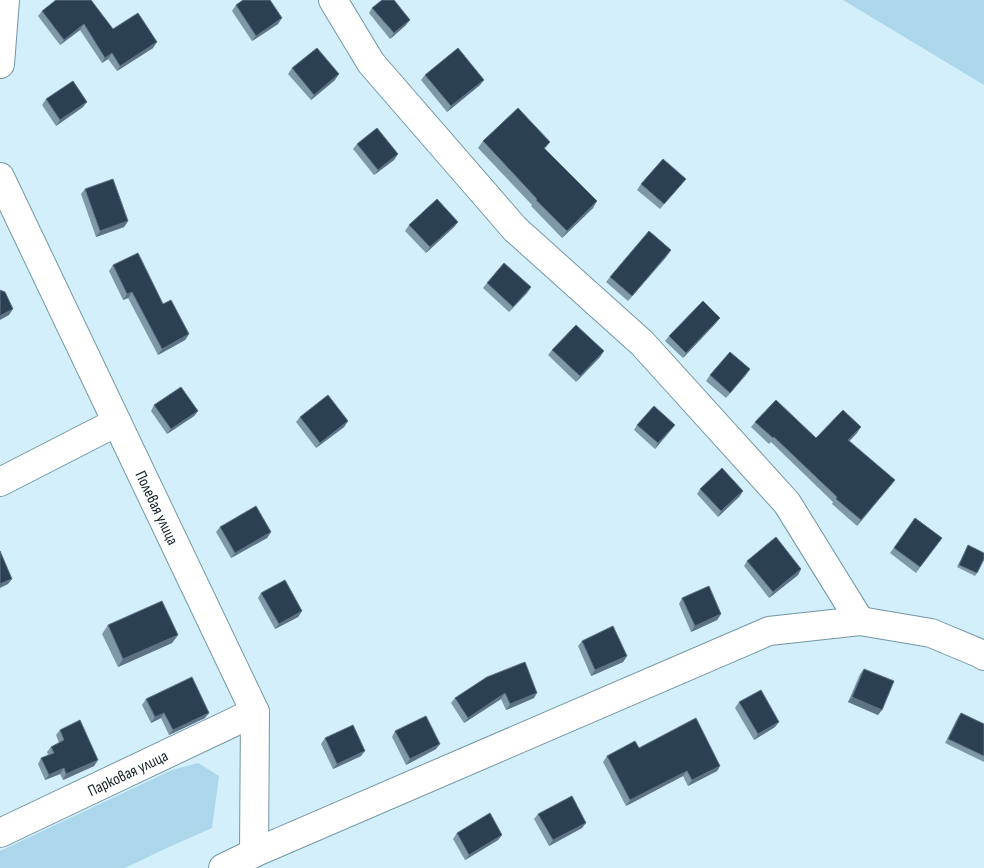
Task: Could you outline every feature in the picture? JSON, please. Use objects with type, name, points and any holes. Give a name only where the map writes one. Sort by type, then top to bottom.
[{"type":"street","points":[[0,64],[5,0]]},
{"type":"street","points":[[333,0],[371,63],[515,229],[642,344],[787,503],[860,621]]},
{"type":"street","name":"Полевая улица","points":[[0,177],[255,712],[254,853]]},
{"type":"street","points":[[0,482],[117,422]]},
{"type":"street","points":[[222,868],[769,631],[860,621],[931,632],[984,656]]},
{"type":"street","name":"Парковая улица","points":[[0,833],[255,712]]},
{"type":"shaded area","points":[[843,0],[984,0],[984,85]]},
{"type":"shaded area","points":[[198,763],[219,776],[212,828],[125,868],[0,868],[0,851],[172,770]]},
{"type":"building","points":[[56,0],[91,0],[113,29],[138,13],[157,42],[120,66],[112,53],[105,58],[84,24],[64,40],[42,11]]},
{"type":"building","points":[[243,0],[270,0],[282,18],[256,36],[236,5]]},
{"type":"building","points":[[382,0],[394,0],[410,20],[394,33],[372,8]]},
{"type":"building","points":[[317,48],[339,74],[314,95],[292,68]]},
{"type":"building","points":[[458,48],[484,80],[451,106],[425,75]]},
{"type":"building","points":[[73,81],[87,102],[60,120],[46,99]]},
{"type":"building","points":[[518,108],[550,142],[544,148],[597,201],[567,231],[536,200],[483,141]]},
{"type":"building","points":[[377,128],[398,154],[378,170],[357,144]]},
{"type":"building","points":[[663,159],[686,179],[664,204],[641,184]]},
{"type":"building","points":[[113,179],[128,221],[100,231],[85,189]]},
{"type":"building","points":[[437,199],[458,222],[430,247],[409,225]]},
{"type":"building","points":[[649,231],[671,250],[632,296],[610,277]]},
{"type":"building","points":[[138,253],[163,304],[171,300],[189,334],[162,349],[132,292],[127,294],[113,265]]},
{"type":"building","points":[[504,263],[531,287],[513,307],[487,283]]},
{"type":"building","points":[[0,290],[5,292],[13,309],[0,316]]},
{"type":"building","points":[[703,301],[720,318],[686,353],[669,336]]},
{"type":"building","points":[[576,325],[604,351],[580,376],[552,350]]},
{"type":"building","points":[[730,352],[750,369],[730,393],[710,375]]},
{"type":"building","points":[[181,387],[198,411],[171,429],[154,405]]},
{"type":"building","points":[[328,395],[348,421],[320,443],[300,417]]},
{"type":"building","points":[[776,400],[816,438],[843,410],[861,427],[848,440],[895,480],[861,520],[836,499],[837,497],[774,437],[755,422]]},
{"type":"building","points":[[654,406],[675,425],[658,443],[637,425]]},
{"type":"building","points":[[722,468],[743,491],[721,511],[700,489]]},
{"type":"building","points":[[256,506],[271,532],[235,553],[220,527]]},
{"type":"building","points":[[915,518],[942,538],[920,567],[894,548]]},
{"type":"building","points":[[776,537],[801,569],[773,592],[747,561]]},
{"type":"building","points":[[968,545],[984,553],[984,559],[977,573],[959,565]]},
{"type":"building","points":[[0,551],[12,579],[0,584]]},
{"type":"building","points":[[285,580],[302,611],[279,624],[261,593]]},
{"type":"building","points":[[709,586],[721,614],[695,626],[682,598]]},
{"type":"building","points":[[162,601],[178,635],[123,659],[108,625]]},
{"type":"building","points":[[613,626],[627,656],[595,670],[582,641]]},
{"type":"building","points":[[525,662],[537,693],[510,704],[505,693],[468,718],[455,698],[487,677]]},
{"type":"building","points":[[864,669],[894,681],[882,710],[852,697]]},
{"type":"building","points":[[192,677],[209,713],[173,730],[164,713],[155,717],[146,699]]},
{"type":"building","points":[[761,690],[779,722],[758,734],[739,702]]},
{"type":"building","points":[[961,713],[984,724],[984,756],[948,739]]},
{"type":"building","points":[[426,716],[440,744],[410,759],[395,731]]},
{"type":"building","points":[[696,718],[720,766],[692,780],[687,771],[630,800],[607,756],[635,741],[639,748]]},
{"type":"building","points":[[80,720],[98,760],[66,774],[64,768],[49,775],[41,758],[54,753],[51,747],[64,740],[60,730]]},
{"type":"building","points":[[353,725],[365,751],[337,764],[325,738]]},
{"type":"building","points":[[572,796],[586,823],[553,840],[538,814]]},
{"type":"building","points":[[490,813],[502,835],[469,855],[457,833]]}]
